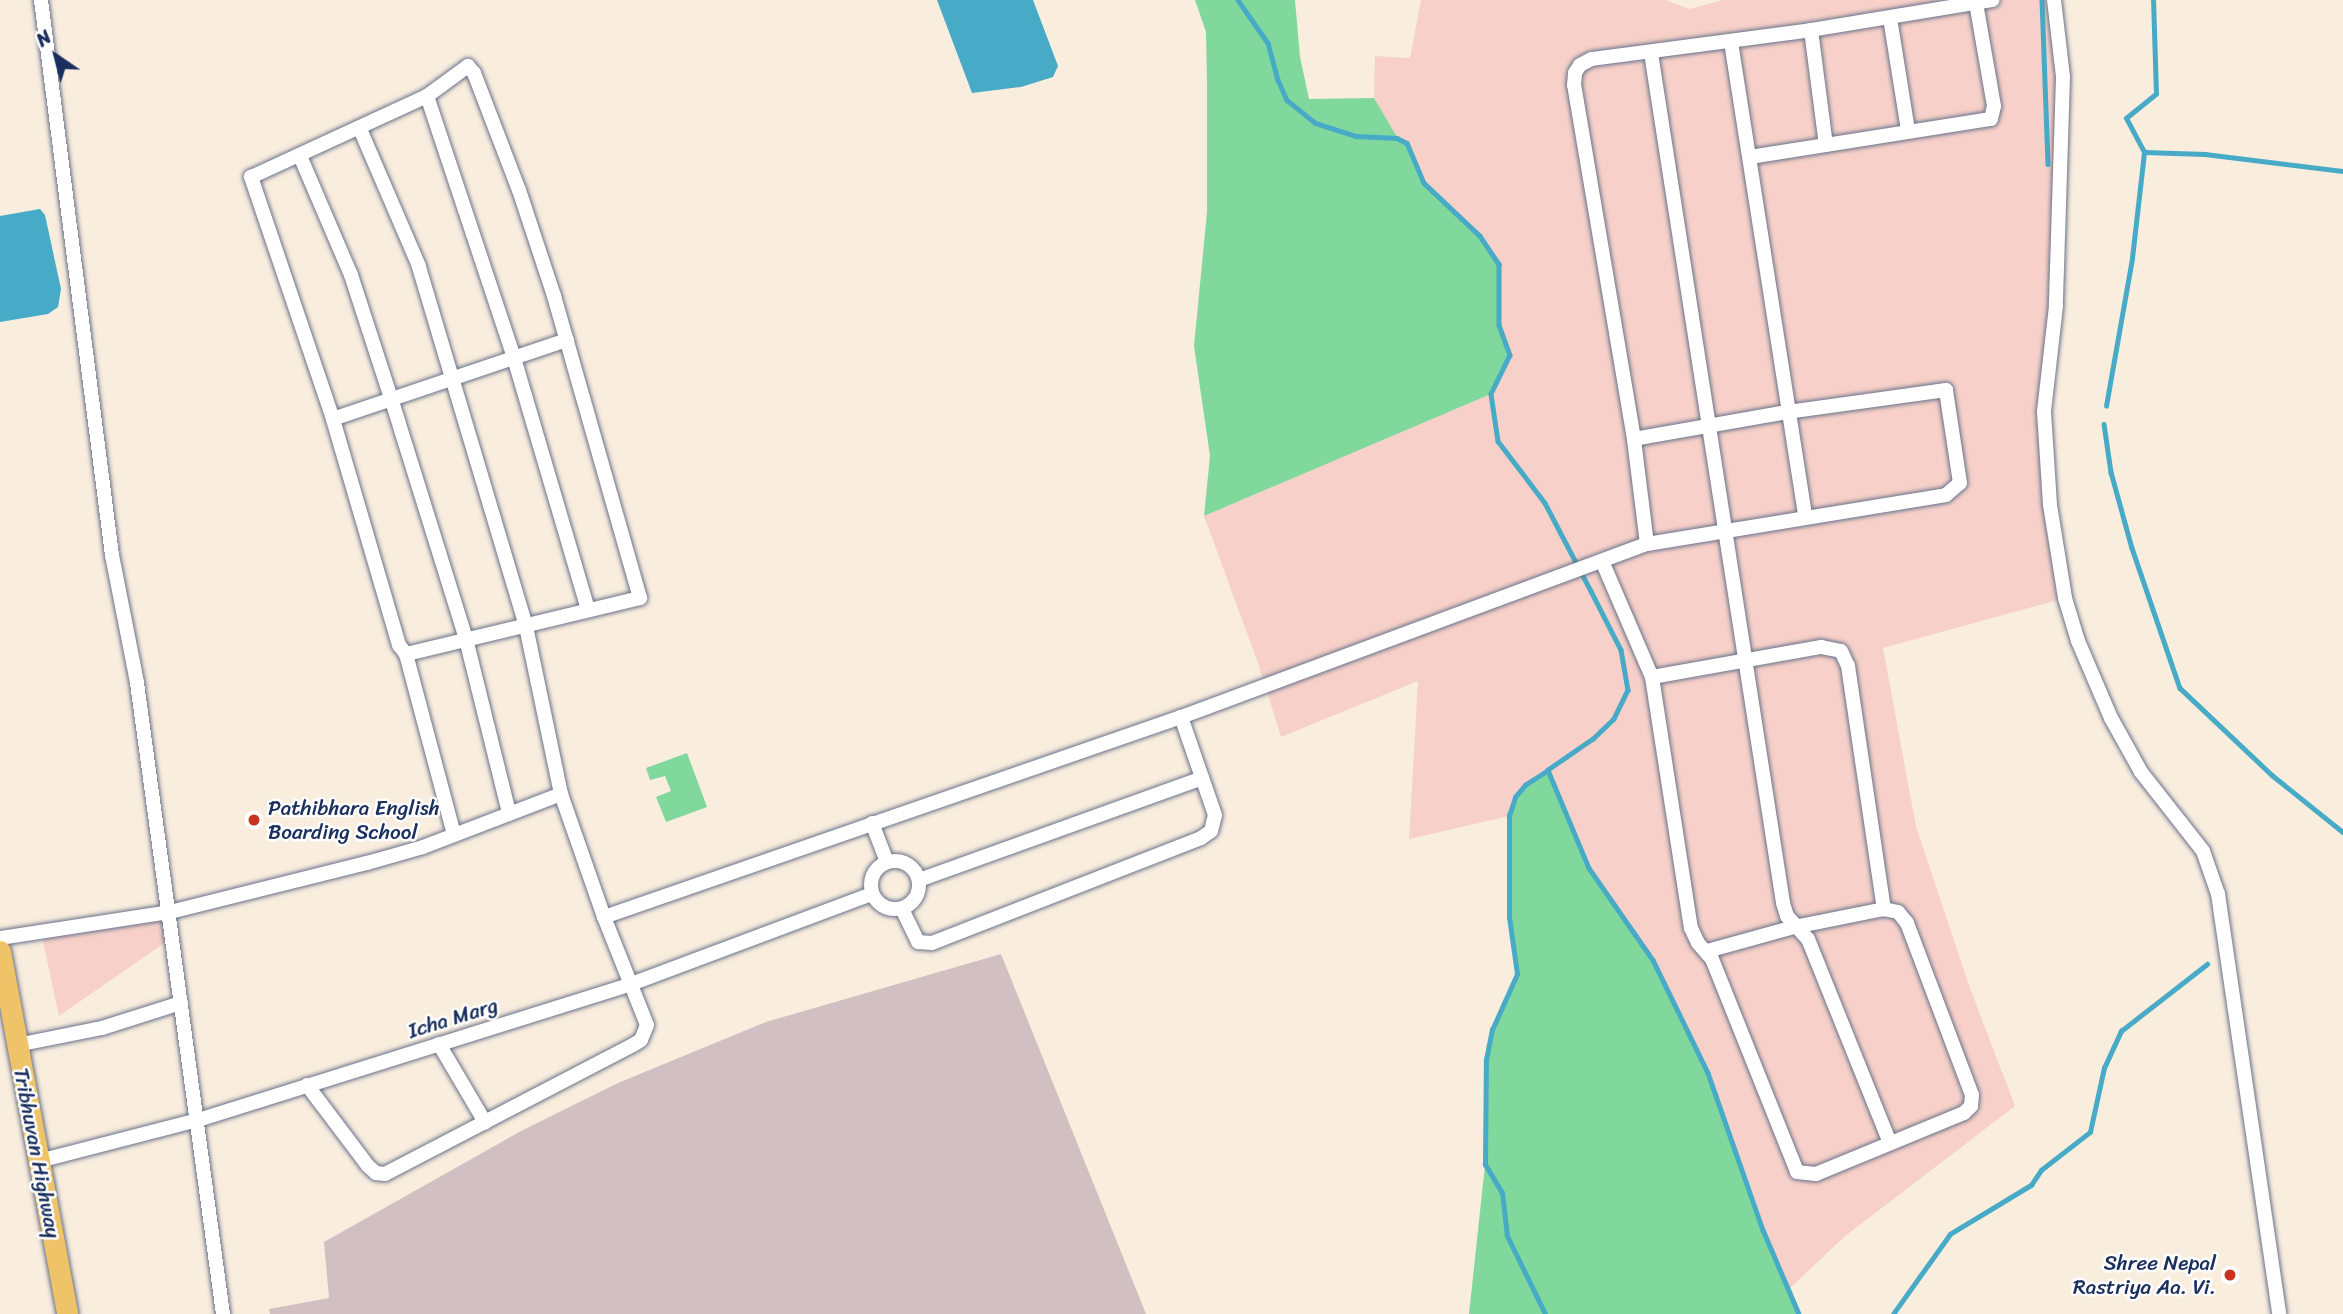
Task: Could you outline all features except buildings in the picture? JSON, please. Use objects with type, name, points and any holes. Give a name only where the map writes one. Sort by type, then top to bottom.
[{"type":"highway","name":"Tribhuvan Highway","points":[[0,951],[67,1314]]},
{"type":"street","points":[[41,0],[112,555],[137,683],[223,1314]]},
{"type":"street","points":[[1647,544],[1634,439],[1574,85],[1580,65],[1592,59],[1731,42],[1993,0]]},
{"type":"street","points":[[2054,0],[2063,77],[2056,306],[2044,412],[2050,505],[2065,598],[2078,641],[2110,718],[2141,772],[2203,851],[2218,894],[2279,1314]]},
{"type":"street","points":[[1750,157],[1991,119],[1994,106],[1976,3]]},
{"type":"street","points":[[1890,18],[1908,131]]},
{"type":"street","points":[[1811,30],[1826,145]]},
{"type":"street","points":[[1731,42],[1805,517]]},
{"type":"street","points":[[1651,52],[1748,662],[1783,902],[1794,927],[1808,939],[1890,1143]]},
{"type":"street","points":[[407,654],[640,598],[567,340],[519,190],[474,73],[468,66],[427,96],[251,177],[333,419],[399,645],[407,654],[454,835]]},
{"type":"street","points":[[427,96],[513,358],[588,610]]},
{"type":"street","points":[[307,1086],[376,1173],[396,1170],[641,1040],[648,1025],[604,917],[561,794],[526,626],[419,266],[360,129]]},
{"type":"street","points":[[300,156],[351,275],[391,398],[466,639],[509,813]]},
{"type":"street","points":[[333,419],[567,340]]},
{"type":"street","points":[[604,917],[1181,717],[1647,544],[1946,495],[1960,483],[1946,390],[1710,424],[1634,439]]},
{"type":"street","points":[[1602,561],[1653,677],[1691,928],[1707,951],[1797,1172],[1816,1174],[1964,1113],[1970,1106],[1972,1095],[1907,923],[1898,912],[1884,909],[1794,927],[1707,951]]},
{"type":"street","points":[[1653,677],[1821,648],[1842,651],[1884,909]]},
{"type":"street","points":[[902,908],[918,942],[932,943],[1201,838],[1211,831],[1215,822],[1181,717]]},
{"type":"street","points":[[919,880],[1202,778]]},
{"type":"street","points":[[0,938],[170,912],[367,863],[454,835],[561,794]]},
{"type":"street","points":[[872,823],[887,862]]},
{"type":"street","points":[[887,862],[903,862],[911,866],[919,880],[916,897],[902,908],[884,907],[872,894],[871,878],[880,866],[887,862]]},
{"type":"street","name":"Icha Marg","points":[[40,1160],[198,1119],[631,984],[872,894]]},
{"type":"street","points":[[17,1045],[102,1028],[181,1003]]},
{"type":"street","points":[[439,1044],[485,1122]]},
{"type":"shaded area","points":[[1421,0],[1665,0],[1689,9],[1723,0],[2054,0],[2063,77],[2044,412],[2065,598],[1883,648],[1916,826],[1970,988],[2015,1106],[1844,1237],[1788,1290],[1763,1230],[1708,1073],[1653,960],[1589,868],[1548,770],[1536,776],[1515,797],[1509,816],[1409,839],[1418,681],[1281,737],[1258,663],[1204,516],[1491,394],[1510,355],[1499,325],[1499,264],[1486,244],[1424,183],[1407,143],[1397,138],[1374,98],[1375,56],[1410,58]]},
{"type":"shaded area","points":[[170,912],[173,937],[59,1016],[41,932]]},
{"type":"shaded area","points":[[1001,954],[1146,1314],[270,1314],[269,1309],[329,1298],[324,1242],[521,1131],[618,1083],[766,1022]]},
{"type":"green space","points":[[1195,0],[1295,0],[1300,57],[1309,99],[1374,98],[1397,137],[1407,143],[1424,183],[1480,236],[1499,264],[1499,325],[1510,355],[1491,394],[1204,516],[1210,456],[1194,346],[1207,212],[1207,82],[1206,32]]},
{"type":"green space","points":[[687,753],[707,807],[666,822],[656,797],[671,791],[665,776],[650,780],[646,768]]},
{"type":"green space","points":[[1548,770],[1589,868],[1653,960],[1708,1073],[1763,1230],[1799,1314],[1469,1314],[1485,1165],[1486,1060],[1492,1030],[1517,974],[1509,917],[1509,816],[1515,797],[1525,785]]},
{"type":"water","points":[[937,0],[1033,0],[1058,66],[1053,77],[1021,87],[972,93]]},
{"type":"water","points":[[40,209],[45,215],[61,289],[58,307],[48,314],[0,322],[0,216]]},
{"type":"waterway","points":[[1238,0],[1268,43],[1278,80],[1287,100],[1315,123],[1356,136],[1397,138],[1407,143],[1424,183],[1480,236],[1499,264],[1499,325],[1510,355],[1491,394],[1498,441],[1545,503],[1591,591],[1621,650],[1628,690],[1614,719],[1593,739],[1548,770],[1589,868],[1653,960],[1708,1073],[1763,1230],[1799,1314]]},
{"type":"waterway","points":[[2042,0],[2048,164]]},
{"type":"waterway","points":[[2106,406],[2132,258],[2144,152],[2126,118],[2156,94],[2153,0]]},
{"type":"waterway","points":[[2144,152],[2205,154],[2343,171]]},
{"type":"waterway","points":[[2104,424],[2111,472],[2132,548],[2180,688],[2272,775],[2343,832]]},
{"type":"waterway","points":[[1545,1314],[1507,1236],[1502,1193],[1485,1165],[1486,1060],[1492,1030],[1517,974],[1509,917],[1509,816],[1515,797],[1525,785],[1548,770]]},
{"type":"waterway","points":[[1893,1314],[1950,1234],[2031,1185],[2041,1170],[2090,1132],[2104,1068],[2121,1031],[2207,964]]},
{"type":"place","name":"Pathibhara English Boarding School","points":[[254,820]]},
{"type":"place","name":"Shree Nepal Rastriya Aa. Vi.","points":[[2230,1275]]}]
